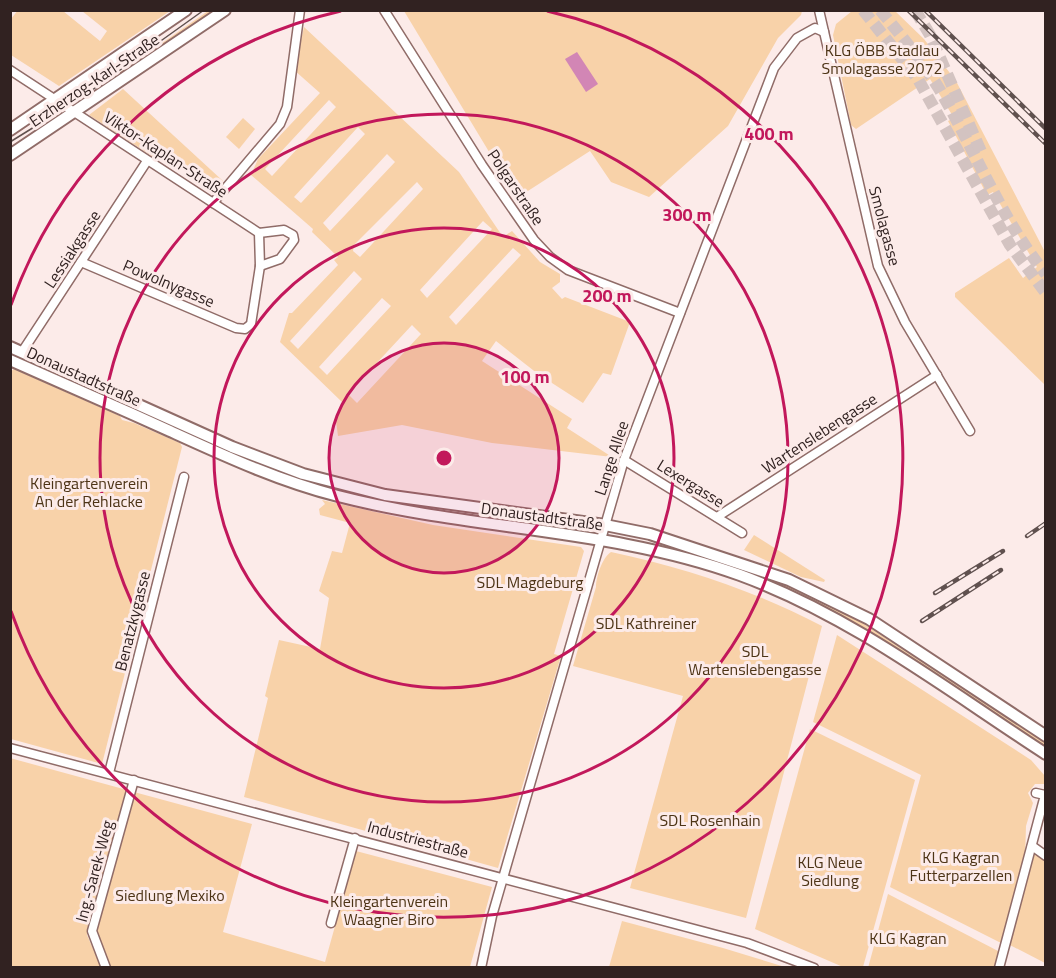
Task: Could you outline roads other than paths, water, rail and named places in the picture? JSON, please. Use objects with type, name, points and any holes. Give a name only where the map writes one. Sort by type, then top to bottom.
[{"type":"main road","name":"Erzherzog-Karl-Straße","points":[[10,130],[186,10]]},
{"type":"main road","name":"Erzherzog-Karl-Straße","points":[[10,155],[225,10]]},
{"type":"main road","name":"Donaustadtstraße","points":[[10,347],[232,447],[313,477],[385,495],[605,525],[650,534],[789,580],[833,599],[869,620],[1046,736]]},
{"type":"main road","name":"Donaustadtstraße","points":[[10,360],[246,465],[318,491],[380,506],[600,539],[700,563],[781,591],[877,642],[1046,754]]},
{"type":"street","points":[[213,203],[280,124],[287,107],[300,10]]},
{"type":"street","name":"Polgarstraße","points":[[384,10],[482,165],[534,240],[550,257],[568,270],[680,313]]},
{"type":"street","name":"Smolagasse","points":[[819,10],[878,266],[905,322],[970,430]]},
{"type":"street","name":"Lange Allee","points":[[481,968],[503,878],[624,460],[774,68],[797,38],[815,28],[824,32]]},
{"type":"street","name":"Viktor-Kaplan-Straße","points":[[10,70],[259,233]]},
{"type":"street","name":"Lessiakgasse","points":[[22,352],[147,161]]},
{"type":"street","points":[[284,230],[293,235],[294,240],[280,259],[260,266],[259,233],[284,230]]},
{"type":"street","name":"Powolnygasse","points":[[81,262],[236,328],[245,329],[251,324],[260,266]]},
{"type":"street","name":"Wartenslebengasse","points":[[717,517],[937,375]]},
{"type":"street","name":"Lexergasse","points":[[624,460],[742,533]]},
{"type":"street","name":"Benatzkygasse","points":[[109,773],[184,477]]},
{"type":"street","name":"Industriestraße","points":[[10,748],[770,949],[814,968]]},
{"type":"street","name":"Ing.-Sarek-Weg","points":[[106,968],[92,931],[134,780]]},
{"type":"street","points":[[999,968],[1045,795],[1036,793]]},
{"type":"street","points":[[331,922],[355,838]]},
{"type":"street","points":[[1032,846],[1046,855]]},
{"type":"tunnel","points":[[863,10],[918,79],[1010,245],[1046,293]]},
{"type":"tunnel","points":[[880,10],[938,87],[1001,207],[1046,274]]},
{"type":"tunnel","points":[[915,10],[930,35],[982,154]]},
{"type":"tram line","points":[[10,142],[81,98],[204,10]]},
{"type":"railway","points":[[908,10],[1046,144]]},
{"type":"railway","points":[[925,10],[1046,129]]},
{"type":"railway","points":[[1027,536],[1046,523]]},
{"type":"railway","points":[[935,593],[1003,551]]},
{"type":"railway","points":[[922,621],[1001,570]]},
{"type":"park label","name":"KLG ÖBB Stadlau Smolagasse 2072","points":[[882,59]]},
{"type":"park label","name":"Kleingartenverein An der Rehlacke","points":[[89,492]]},
{"type":"park label","name":"SDL Magdeburg","points":[[530,582]]},
{"type":"park label","name":"SDL Kathreiner","points":[[646,623]]},
{"type":"park label","name":"SDL Wartenslebengasse","points":[[755,660]]},
{"type":"park label","name":"SDL Rosenhain","points":[[710,820]]},
{"type":"park label","name":"KLG Kagran Futterparzellen","points":[[961,866]]},
{"type":"park label","name":"KLG Neue Siedlung","points":[[830,871]]},
{"type":"park label","name":"Siedlung Mexiko","points":[[170,895]]},
{"type":"park label","name":"Kleingartenverein Waagner Biro","points":[[389,910]]},
{"type":"park label","name":"KLG Kagran","points":[[908,938]]}]
